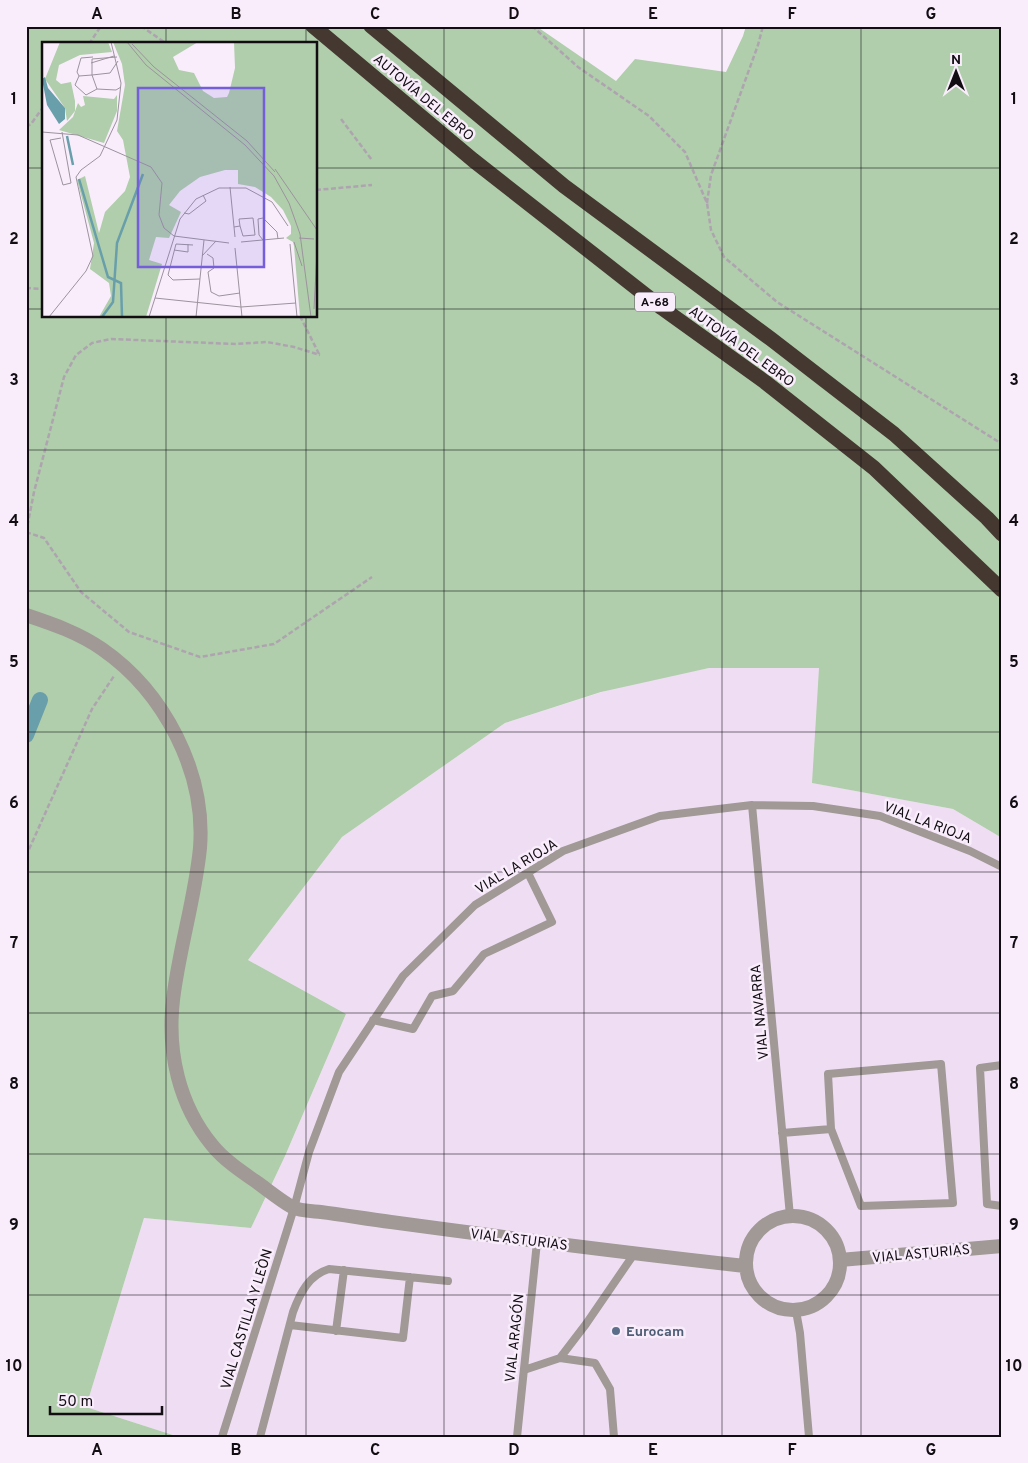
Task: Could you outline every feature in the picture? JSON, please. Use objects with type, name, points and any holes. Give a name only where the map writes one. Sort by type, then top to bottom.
[{"type":"highway","name":"AUTOVÍA DEL EBRO","points":[[313,26],[473,160],[662,308],[765,382],[874,468],[999,588]]},
{"type":"highway","name":"AUTOVÍA DEL EBRO","points":[[371,26],[564,186],[894,434],[987,518],[1002,534]]},
{"type":"street","points":[[26,615],[67,629],[100,647],[123,665],[146,689],[166,716],[182,748],[194,779],[200,846],[173,1000],[172,1035],[175,1070],[195,1122],[214,1148],[241,1171],[294,1208]]},
{"type":"street","name":"VIAL ASTURIAS","points":[[294,1208],[537,1242],[745,1266]]},
{"type":"street","points":[[790,1216],[808,1218],[824,1228],[836,1242],[840,1260],[838,1278],[828,1295],[814,1306],[796,1311],[777,1308],[761,1299],[750,1284],[745,1266],[748,1248],[757,1232],[772,1220],[790,1216]]},
{"type":"street","name":"VIAL ASTURIAS","points":[[840,1260],[1002,1246]]},
{"type":"lane","name":"VIAL LA RIOJA","points":[[294,1208],[309,1152],[339,1072],[403,976],[475,906],[562,851],[660,816],[752,805],[813,806],[880,816],[970,851],[1002,867]]},
{"type":"lane","name":"VIAL NAVARRA","points":[[752,805],[790,1216]]},
{"type":"lane","points":[[373,1020],[413,1029],[432,996],[453,991],[484,954],[552,922],[528,873]]},
{"type":"lane","points":[[941,1064],[953,1204],[861,1206],[831,1129],[828,1074],[941,1064]]},
{"type":"lane","points":[[1002,1065],[980,1068],[987,1204],[1002,1206]]},
{"type":"lane","points":[[782,1133],[831,1129]]},
{"type":"lane","name":"VIAL CASTILLA Y LEÒN","points":[[222,1437],[294,1208]]},
{"type":"lane","name":"VIAL ARAGÓN","points":[[516,1437],[537,1242]]},
{"type":"lane","points":[[560,1358],[634,1254]]},
{"type":"lane","points":[[260,1437],[298,1299],[312,1278],[320,1272],[329,1269],[448,1281]]},
{"type":"lane","points":[[336,1331],[344,1270]]},
{"type":"lane","points":[[290,1325],[403,1338],[410,1277]]},
{"type":"lane","points":[[796,1311],[800,1333],[809,1437]]},
{"type":"lane","points":[[524,1370],[560,1358],[595,1363],[610,1389],[614,1437]]},
{"type":"path","points":[[91,42],[101,26]]},
{"type":"path","points":[[141,26],[164,42]]},
{"type":"path","points":[[532,26],[578,67],[649,116],[686,152],[707,203],[711,230],[724,257],[777,302],[1002,444]]},
{"type":"path","points":[[707,203],[711,175],[758,45],[763,26]]},
{"type":"path","points":[[26,128],[42,109]]},
{"type":"path","points":[[341,119],[372,160]]},
{"type":"path","points":[[318,190],[372,185]]},
{"type":"path","points":[[26,288],[42,289]]},
{"type":"path","points":[[301,318],[320,355],[294,347],[267,342],[236,344],[111,339],[92,343],[76,355],[64,378],[34,492],[26,533],[44,538],[81,592],[129,632],[200,657],[274,644],[372,577]]},
{"type":"path","points":[[26,856],[92,709],[111,679],[123,665]]},
{"type":"shaded area","points":[[709,668],[820,668],[813,783],[953,809],[1002,838],[1002,1437],[179,1437],[86,1407],[144,1218],[251,1228],[285,1156],[346,1014],[248,960],[342,837],[505,723],[627,684]]},
{"type":"green space","points":[[26,26],[536,26],[616,81],[635,59],[726,72],[746,26],[1002,26],[1002,838],[953,809],[812,783],[819,668],[709,668],[601,692],[505,723],[342,837],[248,960],[346,1014],[285,1156],[251,1228],[144,1218],[86,1407],[179,1437],[26,1437]]},
{"type":"waterway","points":[[26,735],[40,700]]},
{"type":"place","name":"Eurocam","points":[[616,1331]]}]
